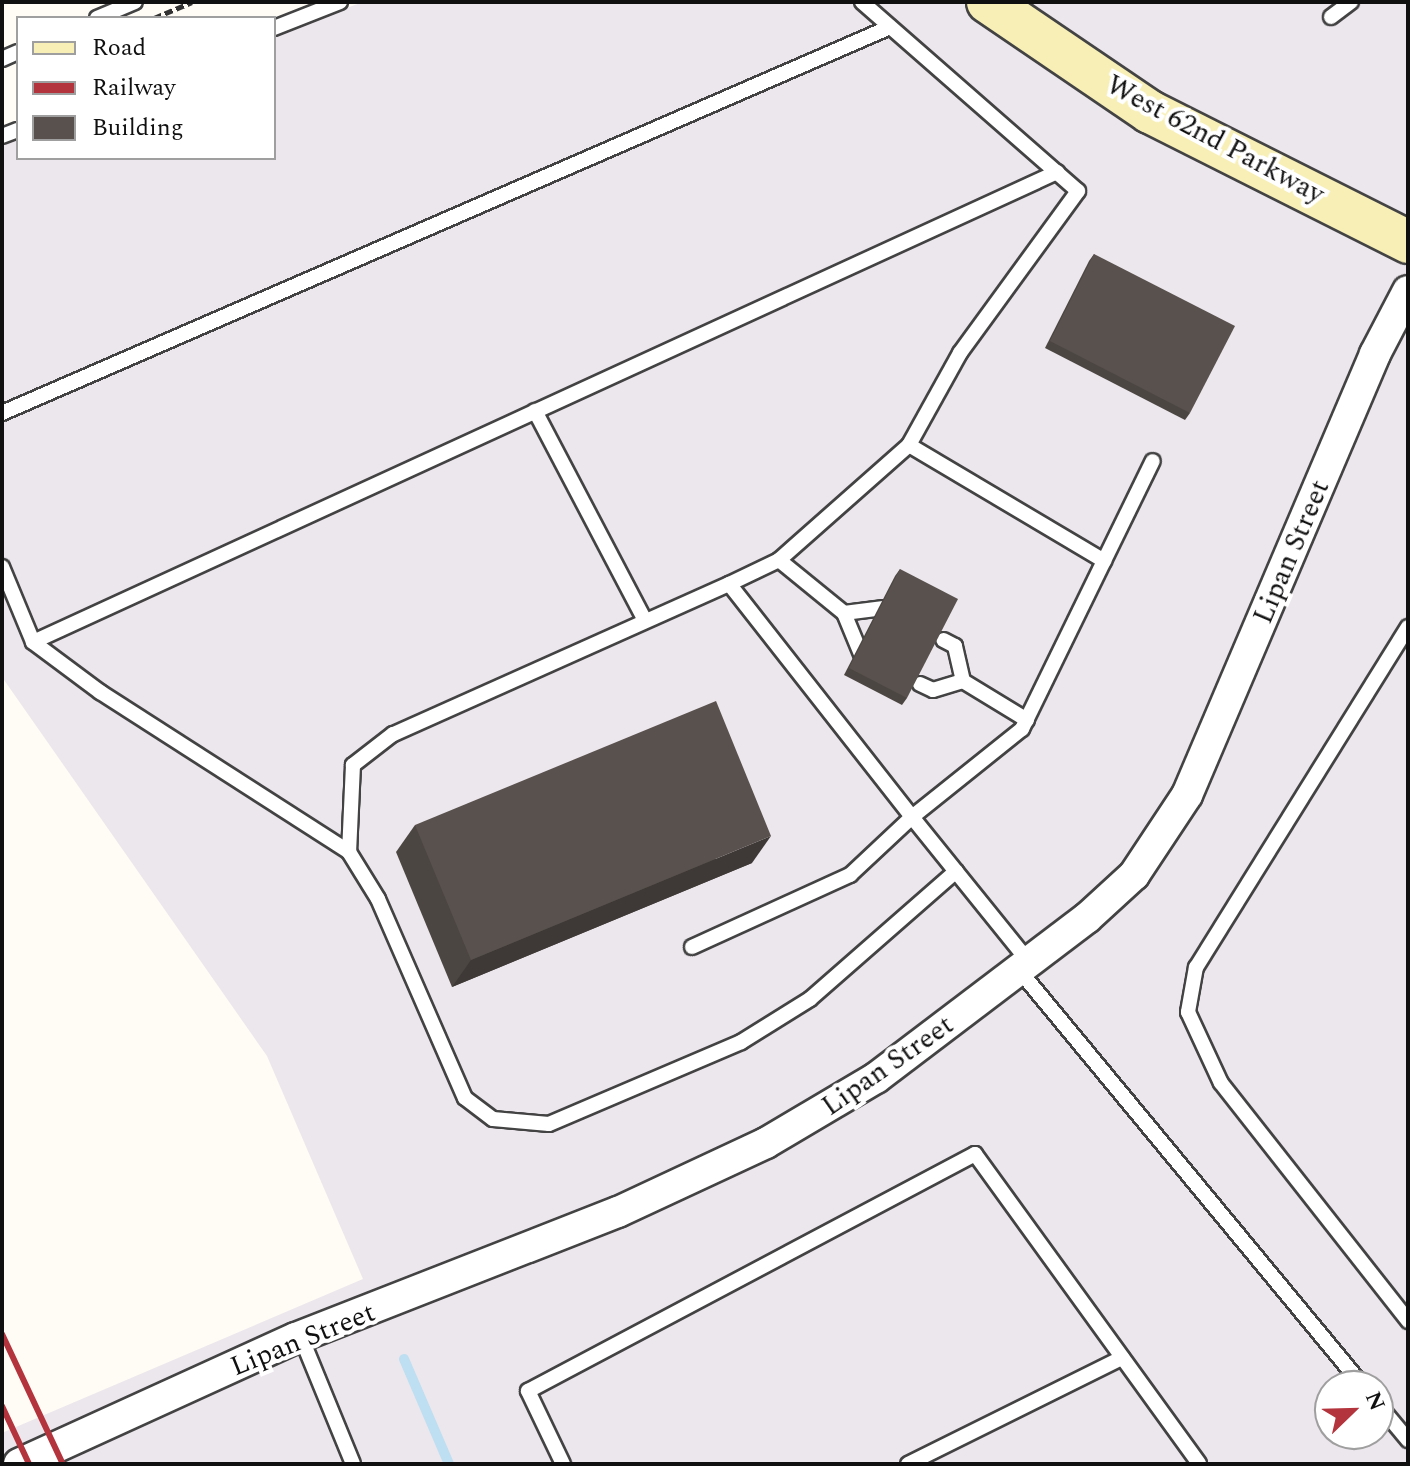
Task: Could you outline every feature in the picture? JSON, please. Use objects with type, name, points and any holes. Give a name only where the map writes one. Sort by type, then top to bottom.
[{"type":"street","name":"West 62nd Parkway","points":[[988,2],[1150,112],[1408,242]]},
{"type":"street","name":"Lipan Street","points":[[19,1464],[301,1337],[618,1212],[766,1143],[876,1078],[1024,966],[1134,875],[1187,795],[1375,354],[1408,291]]},
{"type":"lane","points":[[102,16],[135,2]]},
{"type":"lane","points":[[276,27],[340,2]]},
{"type":"lane","points":[[349,852],[353,765],[393,734],[779,560],[909,445],[960,353],[1078,191],[862,2]]},
{"type":"lane","points":[[1331,17],[1351,2]]},
{"type":"lane","points":[[2,413],[890,27]]},
{"type":"lane","points":[[33,642],[1057,172]]},
{"type":"lane","points":[[535,411],[644,619]]},
{"type":"lane","points":[[909,445],[1104,561]]},
{"type":"lane","points":[[692,947],[850,875],[912,817],[1022,729],[1153,461]]},
{"type":"lane","points":[[779,560],[844,613],[861,654]]},
{"type":"lane","points":[[2,567],[33,642],[100,692],[349,852],[378,899],[465,1098],[493,1119],[549,1124],[752,1035],[810,999],[956,871]]},
{"type":"lane","points":[[729,584],[956,871],[1024,966],[1350,1370]]},
{"type":"lane","points":[[844,613],[884,608]]},
{"type":"lane","points":[[1408,627],[1196,967],[1188,1012],[1221,1083],[1408,1321]]},
{"type":"lane","points":[[943,640],[955,646],[963,681],[1027,720]]},
{"type":"lane","points":[[920,684],[933,690],[963,681]]},
{"type":"lane","points":[[563,1464],[528,1391],[975,1154],[1199,1464]]},
{"type":"lane","points":[[301,1337],[353,1464]]},
{"type":"lane","points":[[908,1464],[1122,1358]]},
{"type":"lane","points":[[1394,1423],[1408,1440]]},
{"type":"path","points":[[159,16],[192,2]]},
{"type":"shaded area","points":[[363,2],[1408,2],[1408,1464],[2,1464],[2,1433],[363,1279],[267,1056],[2,677],[2,136],[16,131],[16,160],[276,160],[276,34]]},
{"type":"building","points":[[1094,254],[1235,326],[1190,413],[1050,341]]},
{"type":"building","points":[[900,569],[958,599],[907,698],[849,668]]},
{"type":"building","points":[[716,701],[771,836],[471,960],[415,825]]},
{"type":"waterway","points":[[404,1359],[449,1464]]},
{"type":"railway","points":[[2,1334],[63,1464]]},
{"type":"railway","points":[[2,1406],[29,1464]]}]
